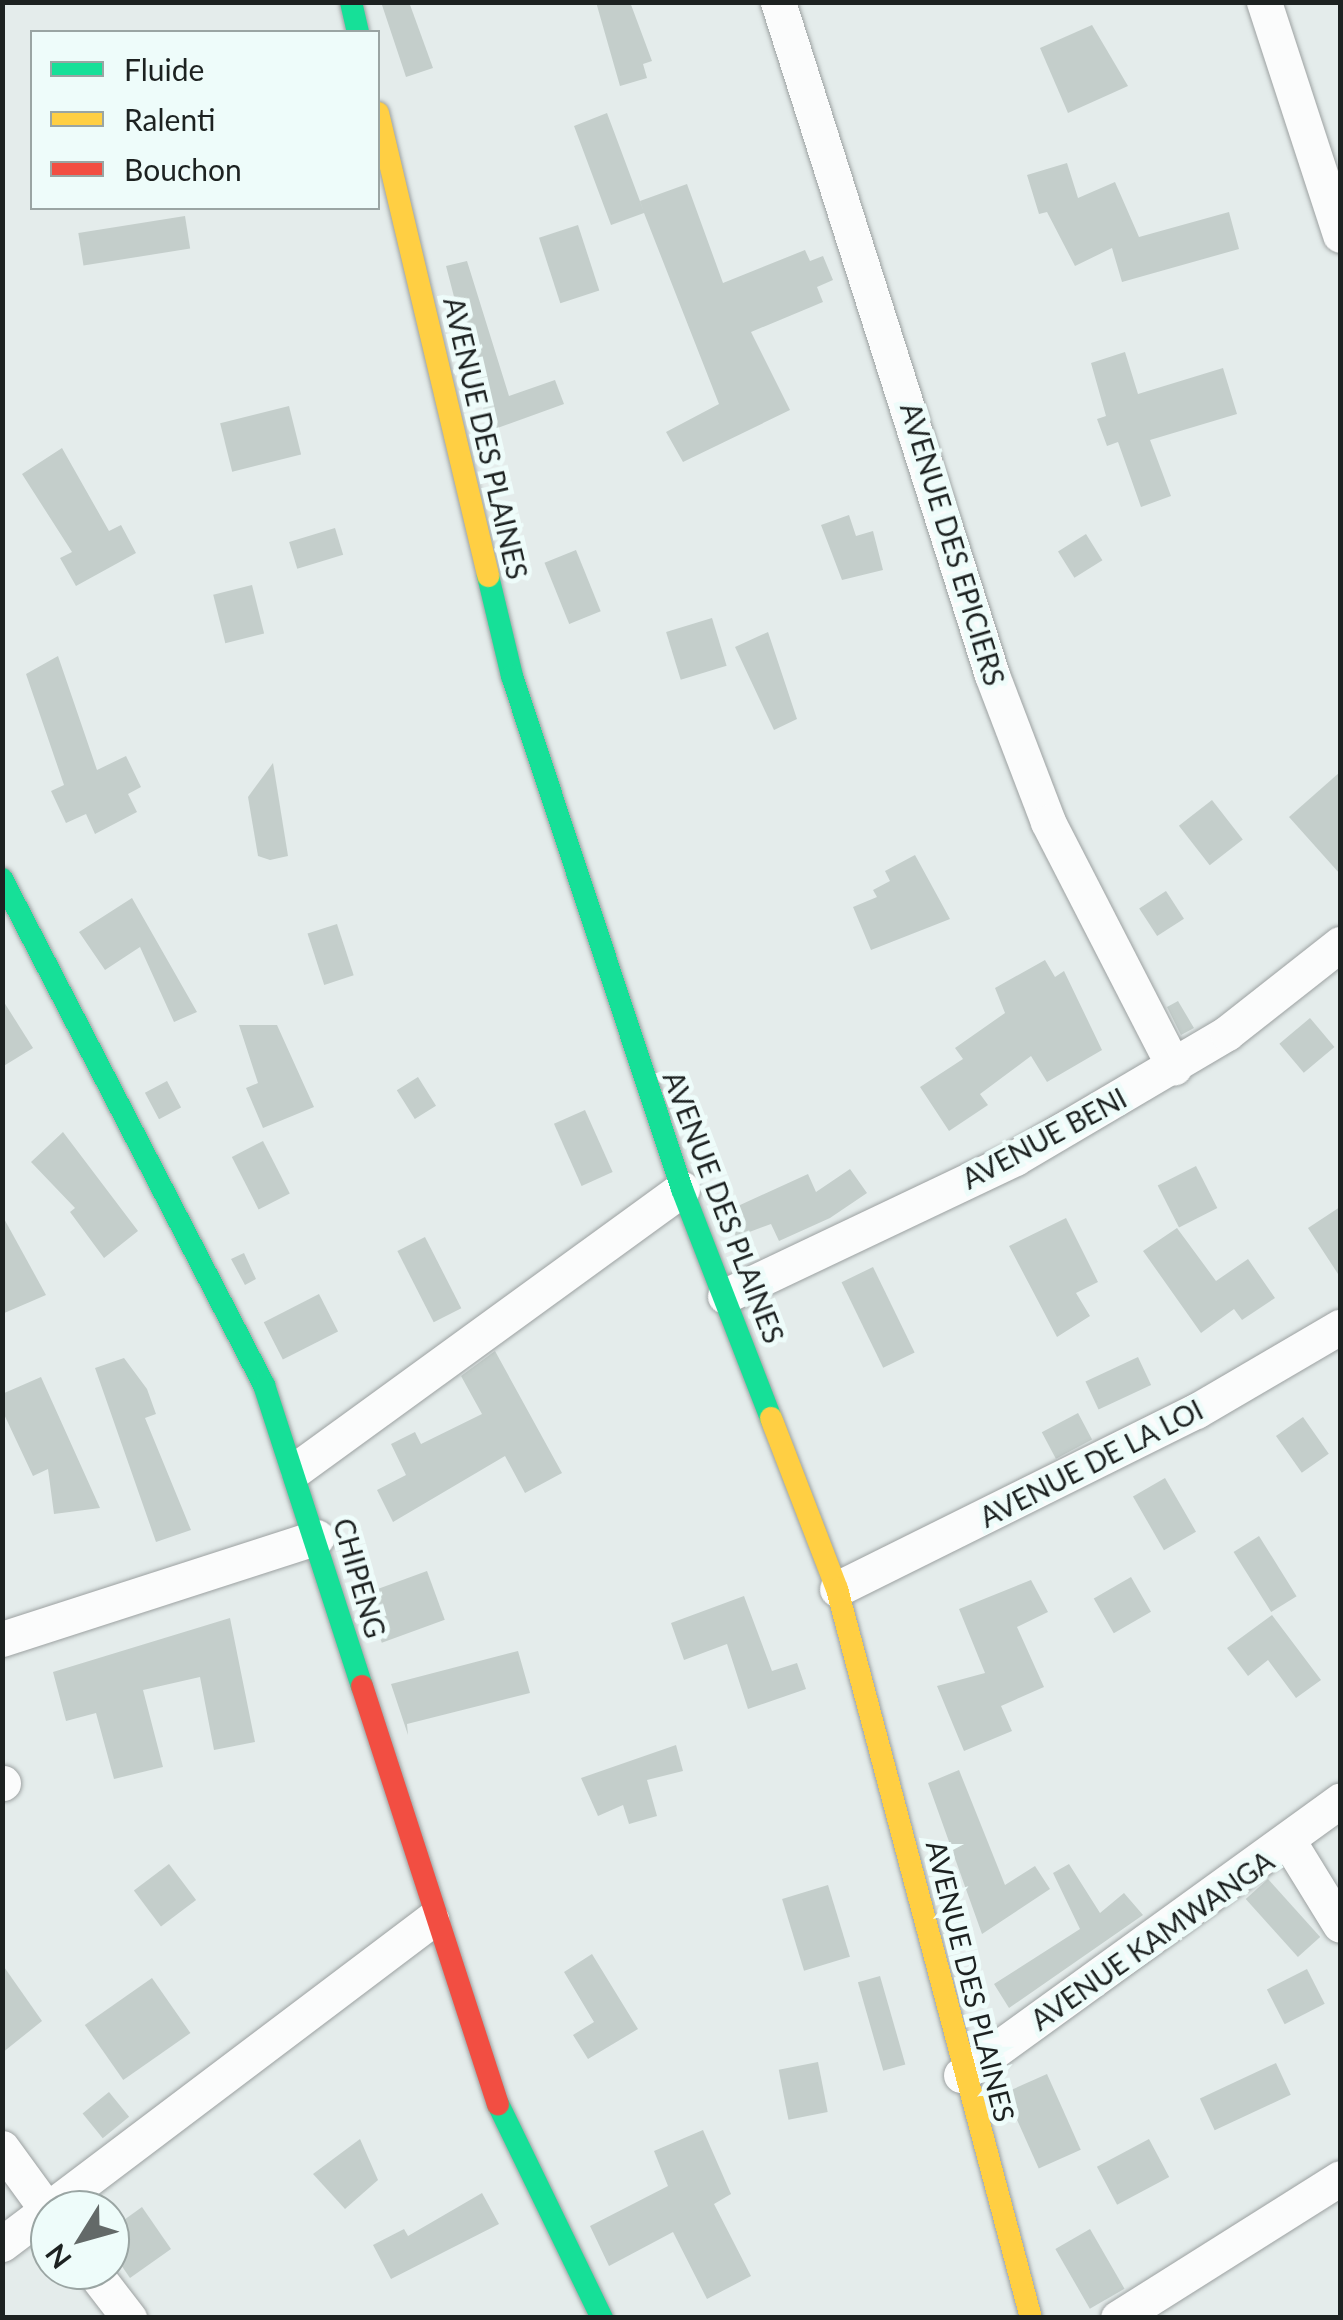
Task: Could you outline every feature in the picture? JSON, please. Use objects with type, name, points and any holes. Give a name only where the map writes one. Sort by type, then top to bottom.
[{"type":"street","points":[[351,2],[358,30]]},
{"type":"street","name":"AVENUE DES EPICIERS","points":[[778,2],[992,675],[1048,822],[1174,1067]]},
{"type":"street","points":[[1264,2],[1340,235]]},
{"type":"street","name":"AVENUE DES PLAINES","points":[[380,121],[512,676],[682,1189],[837,1590],[961,2075],[1030,2318]]},
{"type":"street","name":"CHIPENG","points":[[2,878],[157,1169],[298,1468],[431,1920],[494,2095],[602,2318]]},
{"type":"street","name":"AVENUE BENI","points":[[725,1296],[1015,1158],[1174,1067],[1340,944]]},
{"type":"street","points":[[298,1468],[682,1189]]},
{"type":"street","name":"AVENUE DE LA LOI","points":[[837,1590],[1196,1411],[1340,1327]]},
{"type":"street","points":[[2,1639],[317,1537]]},
{"type":"street","name":"AVENUE KAMWANGA","points":[[961,2075],[1340,1802]]},
{"type":"street","points":[[1288,1842],[1340,1924]]},
{"type":"street","points":[[79,2190],[431,1920]]},
{"type":"street","points":[[2,2148],[32,2190]]},
{"type":"street","points":[[1118,2318],[1340,2178]]},
{"type":"street","points":[[2,2244],[30,2226]]},
{"type":"street","points":[[107,2290],[129,2318]]},
{"type":"building","points":[[381,2],[409,2],[433,68],[406,77]]},
{"type":"building","points":[[596,2],[630,2],[652,61],[643,64],[647,78],[620,86]]},
{"type":"building","points":[[1092,25],[1128,86],[1068,113],[1040,48]]},
{"type":"building","points":[[607,113],[644,212],[640,201],[687,184],[723,283],[805,250],[810,261],[823,256],[833,280],[817,287],[823,302],[751,332],[790,410],[683,462],[666,432],[719,404],[644,213],[611,225],[574,126]]},
{"type":"building","points":[[1067,163],[1078,198],[1115,182],[1139,237],[1229,212],[1239,249],[1122,282],[1112,248],[1075,266],[1047,212],[1039,214],[1027,175]]},
{"type":"building","points":[[185,216],[190,249],[83,265],[78,233]]},
{"type":"building","points":[[578,225],[599,291],[560,303],[539,238]]},
{"type":"building","points":[[467,261],[509,396],[555,380],[564,404],[489,431],[446,266]]},
{"type":"building","points":[[1125,352],[1138,394],[1223,368],[1237,414],[1150,440],[1171,496],[1141,507],[1118,442],[1107,446],[1097,419],[1106,416],[1091,363]]},
{"type":"building","points":[[289,406],[301,455],[232,472],[220,423]]},
{"type":"building","points":[[62,448],[109,531],[121,525],[136,553],[76,586],[60,558],[72,552],[22,474]]},
{"type":"building","points":[[849,515],[856,536],[873,531],[883,570],[842,580],[821,525]]},
{"type":"building","points":[[335,528],[343,555],[297,569],[289,542]]},
{"type":"building","points":[[1086,534],[1102,560],[1074,578],[1058,551]]},
{"type":"building","points":[[576,550],[601,611],[569,624],[544,563]]},
{"type":"building","points":[[252,585],[264,634],[225,643],[213,595]]},
{"type":"building","points":[[712,618],[727,666],[681,680],[666,632]]},
{"type":"building","points":[[768,632],[797,719],[774,730],[735,647]]},
{"type":"building","points":[[58,656],[97,770],[126,756],[141,787],[128,794],[137,812],[95,834],[86,814],[66,823],[51,791],[64,785],[26,674]]},
{"type":"building","points":[[273,763],[288,856],[270,860],[258,856],[248,797]]},
{"type":"building","points":[[1340,772],[1340,874],[1289,817]]},
{"type":"building","points":[[1212,800],[1243,839],[1210,865],[1179,826]]},
{"type":"building","points":[[915,855],[950,919],[871,950],[853,907],[877,897],[873,890],[890,881],[885,871]]},
{"type":"building","points":[[1166,891],[1184,919],[1157,936],[1139,908]]},
{"type":"building","points":[[132,898],[197,1012],[174,1022],[140,947],[105,970],[79,932]]},
{"type":"building","points":[[337,924],[354,975],[324,985],[308,934]]},
{"type":"building","points":[[1045,960],[1055,977],[1064,971],[1102,1050],[1047,1082],[1031,1056],[980,1094],[988,1105],[949,1131],[920,1087],[963,1059],[955,1048],[1005,1013],[995,988]]},
{"type":"building","points":[[2,999],[33,1048],[2,1067]]},
{"type":"building","points":[[1178,1001],[1194,1028],[1181,1035],[1167,1007]]},
{"type":"building","points":[[1310,1018],[1334,1047],[1304,1073],[1279,1044]]},
{"type":"building","points":[[239,1025],[277,1025],[314,1107],[263,1128],[246,1088],[258,1083]]},
{"type":"building","points":[[418,1077],[436,1106],[415,1119],[397,1090]]},
{"type":"building","points":[[167,1081],[181,1107],[159,1119],[145,1093]]},
{"type":"building","points":[[585,1110],[613,1172],[582,1186],[554,1124]]},
{"type":"building","points":[[63,1132],[138,1231],[104,1258],[70,1212],[75,1208],[31,1162]]},
{"type":"building","points":[[263,1141],[290,1194],[259,1209],[232,1157]]},
{"type":"building","points":[[1196,1166],[1217,1208],[1179,1227],[1158,1186]]},
{"type":"building","points":[[850,1169],[867,1193],[830,1218],[779,1241],[771,1224],[736,1237],[727,1211],[808,1174],[816,1192]]},
{"type":"building","points":[[1340,1207],[1340,1277],[1308,1228]]},
{"type":"building","points":[[2,1215],[46,1295],[2,1314]]},
{"type":"building","points":[[1066,1218],[1098,1282],[1076,1293],[1090,1316],[1057,1337],[1009,1246]]},
{"type":"building","points":[[1177,1228],[1216,1281],[1248,1259],[1275,1298],[1242,1320],[1234,1309],[1201,1333],[1143,1251]]},
{"type":"building","points":[[425,1237],[461,1308],[434,1322],[397,1251]]},
{"type":"building","points":[[244,1253],[256,1279],[245,1285],[231,1259]]},
{"type":"building","points":[[873,1267],[915,1352],[883,1368],[842,1282]]},
{"type":"building","points":[[319,1294],[338,1331],[283,1360],[264,1322]]},
{"type":"building","points":[[495,1351],[562,1473],[525,1493],[505,1456],[393,1522],[377,1490],[406,1475],[391,1444],[415,1432],[421,1444],[482,1414],[461,1376]]},
{"type":"building","points":[[1138,1357],[1151,1385],[1099,1410],[1085,1382]]},
{"type":"building","points":[[124,1358],[147,1389],[156,1414],[145,1418],[191,1530],[156,1542],[95,1368]]},
{"type":"building","points":[[41,1377],[100,1508],[54,1514],[48,1469],[33,1476],[2,1410],[2,1394]]},
{"type":"building","points":[[1078,1413],[1092,1439],[1056,1459],[1042,1432]]},
{"type":"building","points":[[1303,1417],[1329,1454],[1302,1473],[1276,1436]]},
{"type":"building","points":[[1165,1478],[1196,1532],[1164,1550],[1133,1496]]},
{"type":"building","points":[[1259,1536],[1297,1596],[1271,1612],[1234,1552]]},
{"type":"building","points":[[427,1571],[445,1620],[382,1643],[364,1594]]},
{"type":"building","points":[[1131,1577],[1151,1612],[1114,1633],[1094,1598]]},
{"type":"building","points":[[1031,1580],[1048,1612],[1017,1627],[1044,1687],[1001,1706],[1012,1731],[964,1751],[937,1686],[985,1673],[959,1609]]},
{"type":"building","points":[[744,1596],[772,1671],[797,1663],[806,1689],[748,1709],[727,1644],[684,1660],[671,1623]]},
{"type":"building","points":[[1272,1615],[1321,1680],[1296,1698],[1268,1660],[1248,1676],[1227,1648]]},
{"type":"building","points":[[230,1618],[255,1742],[214,1750],[200,1677],[143,1690],[163,1767],[114,1779],[96,1713],[66,1721],[53,1672]]},
{"type":"building","points":[[518,1651],[530,1693],[407,1724],[408,1735],[391,1684]]},
{"type":"building","points":[[676,1745],[683,1771],[647,1780],[657,1816],[629,1824],[623,1805],[598,1816],[581,1778]]},
{"type":"building","points":[[959,1770],[1005,1885],[1035,1866],[1050,1889],[982,1934],[928,1783]]},
{"type":"building","points":[[169,1864],[196,1900],[161,1926],[134,1890]]},
{"type":"building","points":[[1069,1864],[1100,1913],[1124,1893],[1143,1915],[1009,2008],[994,1984],[1080,1929],[1053,1873]]},
{"type":"building","points":[[1268,1879],[1320,1937],[1298,1957],[1246,1899]]},
{"type":"building","points":[[828,1885],[850,1957],[804,1971],[782,1899]]},
{"type":"building","points":[[592,1954],[638,2029],[588,2059],[573,2035],[594,2022],[564,1972]]},
{"type":"building","points":[[2,1964],[42,2021],[2,2053]]},
{"type":"building","points":[[1307,1969],[1325,2004],[1285,2024],[1267,1989]]},
{"type":"building","points":[[880,1976],[905,2064],[883,2071],[858,1982]]},
{"type":"building","points":[[152,1978],[190,2033],[123,2080],[85,2025]]},
{"type":"building","points":[[818,2062],[828,2112],[788,2120],[779,2070]]},
{"type":"building","points":[[1276,2063],[1291,2095],[1215,2130],[1200,2098]]},
{"type":"building","points":[[1047,2074],[1081,2150],[1039,2169],[1005,2093]]},
{"type":"building","points":[[109,2092],[129,2117],[103,2138],[83,2113]]},
{"type":"building","points":[[703,2130],[731,2194],[714,2204],[751,2276],[707,2299],[673,2232],[609,2266],[590,2226],[668,2186],[654,2151]]},
{"type":"building","points":[[360,2139],[378,2180],[345,2209],[313,2174]]},
{"type":"building","points":[[1149,2139],[1169,2177],[1117,2205],[1097,2167]]},
{"type":"building","points":[[482,2193],[499,2224],[391,2279],[373,2245],[404,2229],[408,2236]]},
{"type":"building","points":[[142,2207],[171,2249],[130,2278],[130,2216]]},
{"type":"building","points":[[1090,2229],[1124,2289],[1090,2309],[1055,2249]]},
{"type":"traffic: fast","points":[[351,2],[358,30]]},
{"type":"traffic: fast","points":[[488,576],[512,676],[682,1189],[771,1418]]},
{"type":"traffic: fast","points":[[2,879],[264,1385],[362,1686]]},
{"type":"traffic: fast","points":[[498,2104],[602,2318]]},
{"type":"traffic: slow","points":[[380,121],[488,576]]},
{"type":"traffic: slow","points":[[771,1418],[837,1589],[1031,2318]]},
{"type":"traffic: jam","points":[[362,1686],[498,2104]]}]
